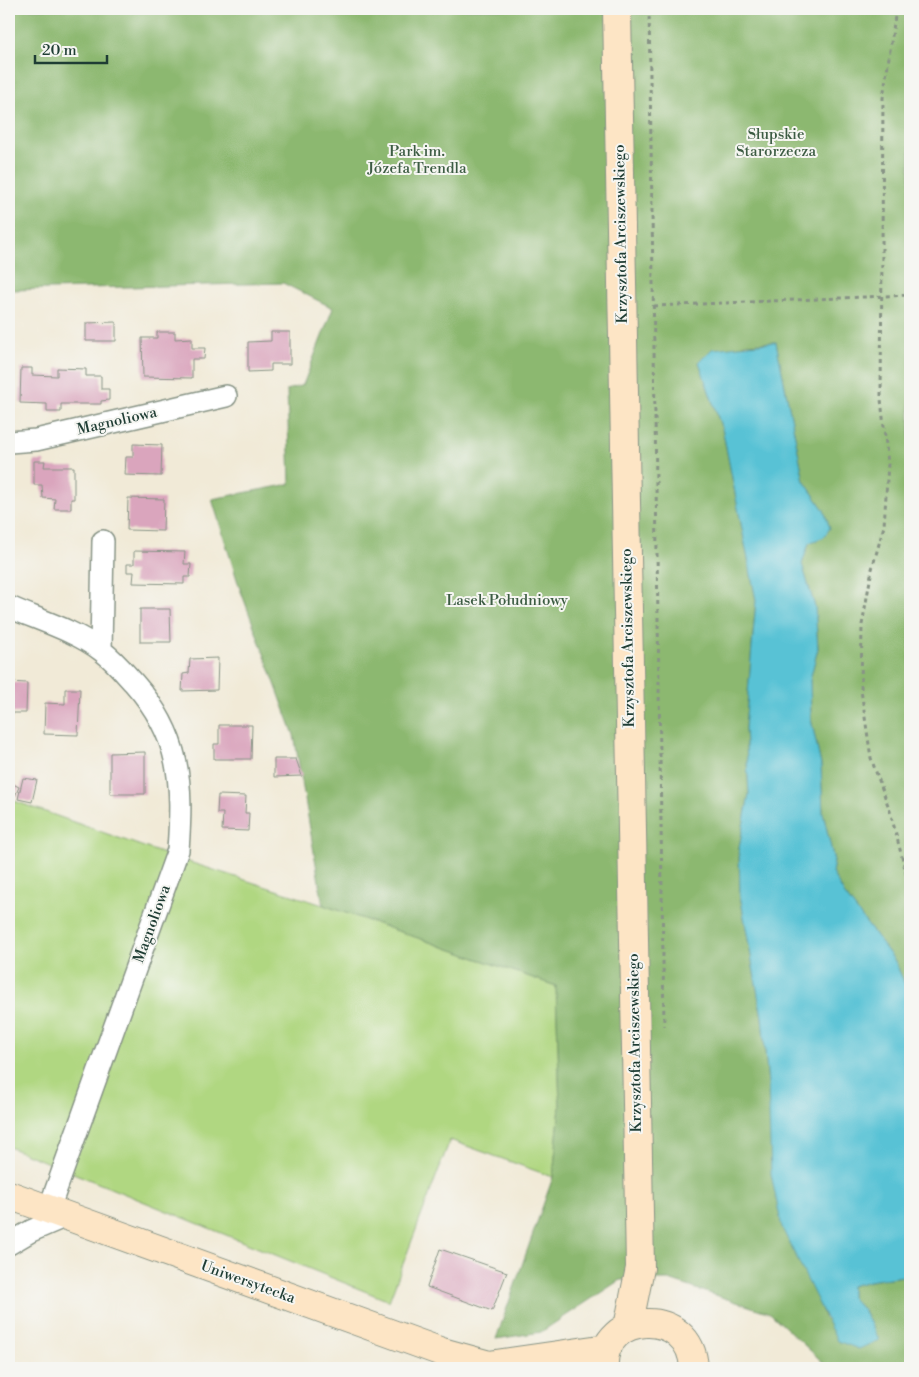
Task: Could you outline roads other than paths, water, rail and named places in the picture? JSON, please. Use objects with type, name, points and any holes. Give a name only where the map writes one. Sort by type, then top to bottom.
[{"type":"street","name":"Krzysztofa Arciszewskiego","points":[[617,9],[640,1268],[628,1327]]},
{"type":"street","name":"Magnoliowa","points":[[9,442],[36,440],[226,396]]},
{"type":"street","points":[[102,650],[103,541]]},
{"type":"street","name":"Magnoliowa","points":[[9,607],[74,635],[102,650],[148,698],[163,722],[175,750],[180,789],[178,850],[57,1212]]},
{"type":"street","name":"Uniwersytecka","points":[[9,1195],[442,1352],[494,1367],[606,1358]]},
{"type":"street","points":[[9,1244],[57,1212]]},
{"type":"street","name":"Krzysztofa Arciszewskiego","points":[[640,1268],[658,1322]]},
{"type":"street","points":[[606,1358],[616,1336],[628,1327],[642,1322],[658,1322],[672,1328],[684,1338],[692,1352],[694,1368]]},
{"type":"water","points":[[776,342],[804,481],[824,510],[830,528],[824,537],[809,543],[802,564],[815,607],[818,648],[810,680],[811,719],[821,765],[823,813],[834,861],[832,873],[845,895],[895,961],[910,996],[910,1275],[869,1281],[851,1286],[851,1297],[864,1311],[879,1340],[859,1349],[837,1341],[782,1228],[771,1174],[768,1084],[762,1017],[740,895],[739,848],[749,794],[745,728],[756,600],[723,432],[699,362],[712,349]]},
{"type":"park label","name":"Słupskie Starorzecza","points":[[776,142]]},
{"type":"park label","name":"Park im. Józefa Trendla","points":[[417,160]]},
{"type":"park label","name":"Lasek Południowy","points":[[507,600]]}]
